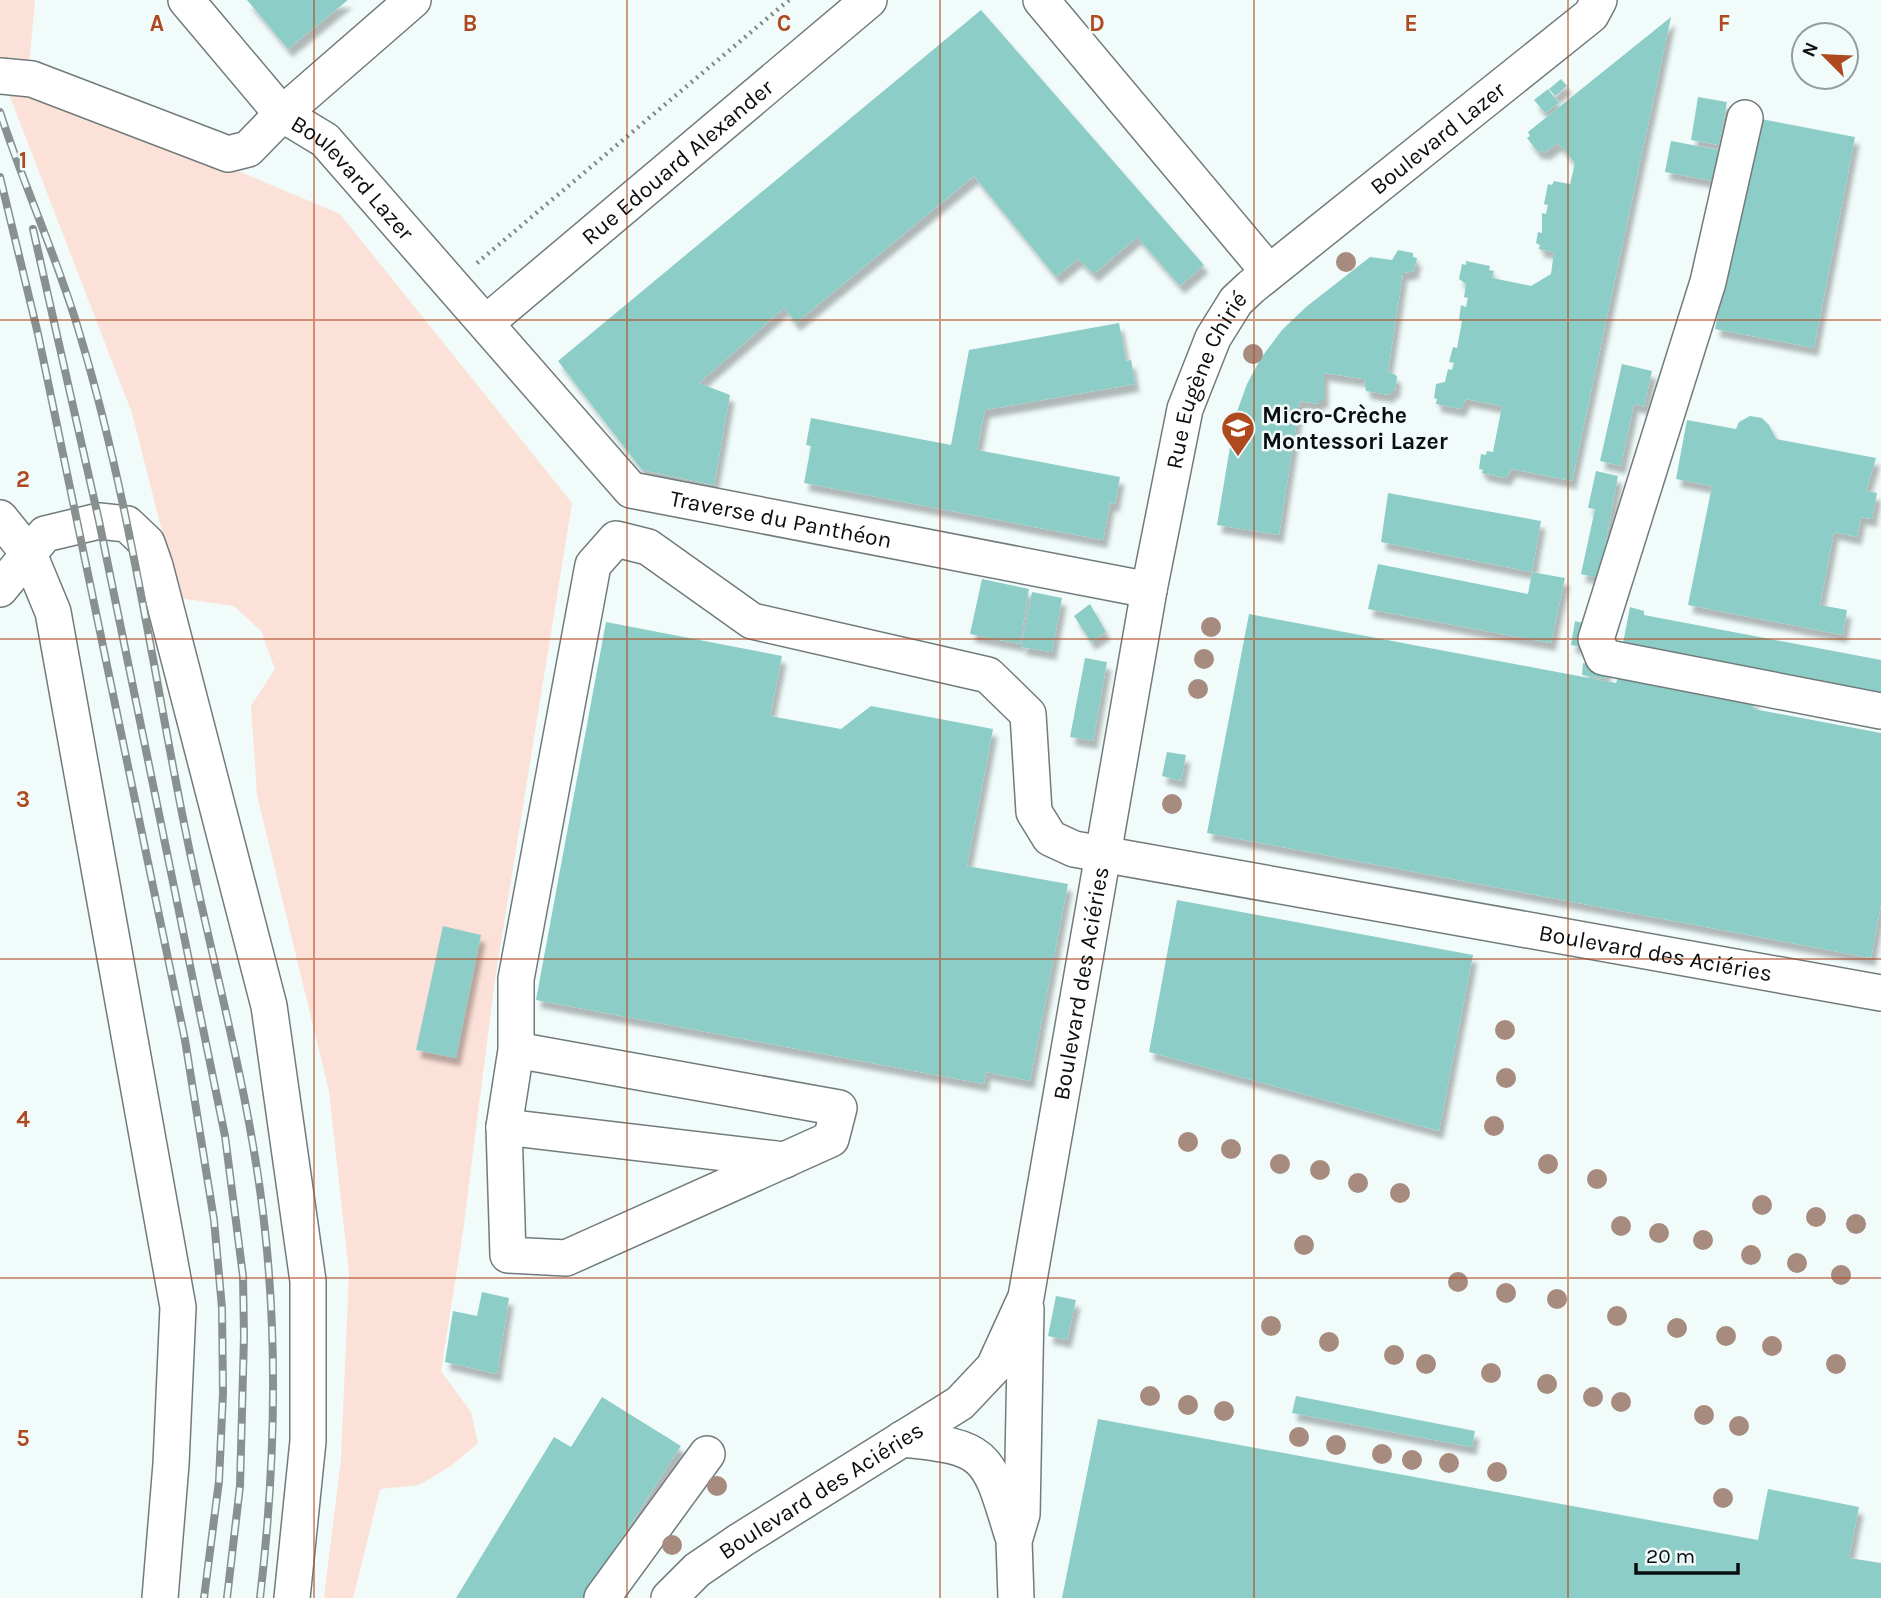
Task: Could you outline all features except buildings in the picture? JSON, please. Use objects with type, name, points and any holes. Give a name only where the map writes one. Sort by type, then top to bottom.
[{"type":"street","points":[[186,0],[282,114],[414,0]]},
{"type":"street","name":"Rue Edouard Alexander","points":[[486,323],[869,0]]},
{"type":"street","name":"Rue Eugène Chirié","points":[[1041,0],[1268,271],[1236,301],[1213,338],[1198,370],[1185,409],[1149,590],[1104,852]]},
{"type":"street","name":"Boulevard Lazer","points":[[1268,271],[1561,40],[1591,15],[1599,0]]},
{"type":"street","name":"Boulevard Lazer","points":[[0,76],[32,79],[228,154],[248,149],[266,134],[282,114],[325,140],[486,323]]},
{"type":"street","points":[[1745,118],[1708,282],[1597,639],[1602,657],[1881,711]]},
{"type":"street","name":"Traverse du Panthéon","points":[[486,323],[631,490],[1149,590]]},
{"type":"street","points":[[0,518],[29,554],[53,612],[178,1307],[171,1464],[160,1598]]},
{"type":"street","points":[[0,589],[45,534],[99,521],[128,524],[147,542],[265,992],[307,1281],[308,1441],[292,1598]]},
{"type":"street","points":[[516,1051],[839,1108],[831,1139],[566,1258],[508,1255],[504,1127],[516,1051],[516,979],[593,565],[616,539],[648,547],[752,621],[988,676],[1028,714],[1034,812],[1049,838],[1074,849],[1104,852]]},
{"type":"street","name":"Boulevard des Aciéries","points":[[669,1598],[697,1570],[741,1540],[960,1403],[994,1367],[1026,1297],[1104,852],[1881,993]]},
{"type":"street","points":[[504,1127],[785,1160]]},
{"type":"street","points":[[1014,1541],[1022,1514],[1026,1297]]},
{"type":"street","points":[[902,1439],[951,1444],[974,1455],[993,1473],[1014,1541],[1016,1598]]},
{"type":"street","points":[[602,1598],[707,1454]]},
{"type":"path","points":[[452,284],[789,0]]},
{"type":"shaded area","points":[[0,0],[35,0],[29,66],[0,64]]},
{"type":"shaded area","points":[[7,89],[67,99],[340,214],[572,503],[495,979],[463,1231],[441,1371],[471,1412],[478,1443],[451,1466],[419,1485],[380,1489],[353,1598],[324,1598],[341,1459],[349,1273],[329,1091],[257,795],[251,706],[275,669],[261,631],[234,606],[179,598],[132,413]]},
{"type":"railway","points":[[0,112],[71,307],[98,397],[127,523],[175,779],[252,1140],[266,1240],[273,1374],[269,1509],[260,1598]]},
{"type":"railway","points":[[0,177],[38,334],[185,1040],[214,1220],[222,1308],[223,1393],[219,1481],[204,1598]]},
{"type":"railway","points":[[33,229],[99,521],[225,1136],[243,1276],[244,1336],[240,1486],[227,1598]]},
{"type":"place","name":"Micro-Crèche Montessori Lazer","points":[[1238,458]]}]
